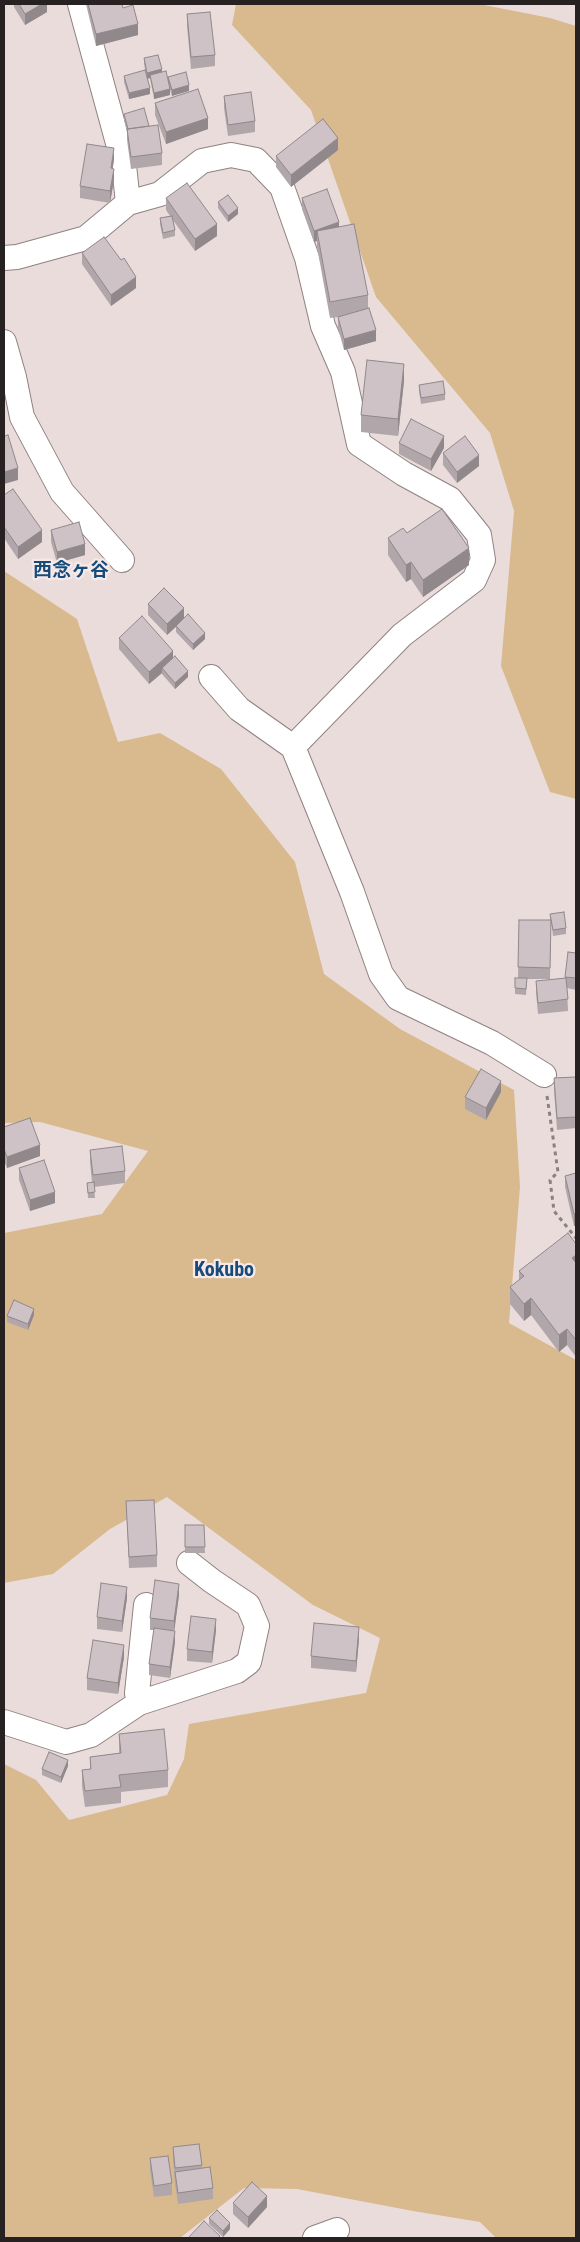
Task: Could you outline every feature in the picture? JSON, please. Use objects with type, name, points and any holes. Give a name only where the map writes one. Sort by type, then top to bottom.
[{"type":"street","points":[[80,4],[124,165],[128,203]]},
{"type":"street","points":[[4,258],[17,257],[86,238],[128,203],[160,194],[202,161],[231,155],[256,160],[282,187],[307,258],[323,326],[343,372],[360,444],[404,474],[450,499],[479,535],[483,560],[474,580],[402,635],[293,748]]},
{"type":"street","points":[[4,342],[14,377],[22,417],[62,492],[122,560]]},
{"type":"street","points":[[211,677],[239,709],[293,748],[352,892],[381,974],[398,998],[492,1043],[544,1075]]},
{"type":"street","points":[[4,1722],[66,1742],[91,1735],[139,1703],[237,1671],[249,1662],[257,1626],[248,1605],[189,1563]]},
{"type":"street","points":[[139,1703],[136,1693],[146,1605]]},
{"type":"street","points":[[315,2238],[337,2230]]},
{"type":"path","points":[[544,1075],[558,1172],[550,1180],[554,1211],[576,1238]]},
{"type":"shaded area","points":[[236,4],[479,4],[550,18],[576,26],[576,799],[550,792],[501,666],[514,511],[490,433],[376,297],[311,110],[232,25]]},
{"type":"shaded area","points":[[4,571],[77,619],[118,742],[160,733],[221,769],[295,862],[324,974],[400,1029],[514,1090],[520,1187],[509,1323],[576,1360],[576,2238],[496,2238],[480,2222],[297,2189],[244,2188],[180,2238],[4,2238],[4,1764],[36,1780],[69,1820],[167,1795],[184,1759],[189,1724],[366,1693],[380,1638],[313,1605],[167,1497],[110,1529],[53,1574],[4,1583],[4,1233],[102,1214],[148,1151],[40,1122],[4,1123]]},
{"type":"building","points":[[19,4],[42,4],[25,14]]},
{"type":"building","points":[[88,4],[122,4],[123,8],[133,5],[138,24],[96,34]]},
{"type":"building","points":[[210,12],[215,55],[191,57],[187,14]]},
{"type":"building","points":[[158,55],[162,69],[147,73],[144,58]]},
{"type":"building","points":[[145,70],[150,88],[129,93],[124,76]]},
{"type":"building","points":[[166,71],[170,89],[154,93],[150,75]]},
{"type":"building","points":[[186,72],[189,85],[172,90],[168,77]]},
{"type":"building","points":[[198,89],[208,118],[166,132],[155,103]]},
{"type":"building","points":[[251,92],[255,121],[228,125],[224,96]]},
{"type":"building","points":[[144,108],[149,126],[128,129],[124,114]]},
{"type":"building","points":[[323,119],[338,138],[291,175],[276,156]]},
{"type":"building","points":[[158,125],[162,153],[131,157],[127,129]]},
{"type":"building","points":[[87,144],[114,148],[111,168],[114,169],[110,191],[80,186]]},
{"type":"building","points":[[187,183],[217,224],[195,239],[166,198]]},
{"type":"building","points":[[327,189],[339,222],[314,231],[302,198]]},
{"type":"building","points":[[228,195],[238,208],[228,216],[218,202]]},
{"type":"building","points":[[172,216],[175,230],[163,233],[160,218]]},
{"type":"building","points":[[354,224],[368,295],[330,302],[317,231]]},
{"type":"building","points":[[104,237],[121,260],[124,258],[136,277],[111,295],[82,253]]},
{"type":"building","points":[[369,308],[376,330],[344,339],[338,317]]},
{"type":"building","points":[[367,360],[404,364],[398,419],[361,415]]},
{"type":"building","points":[[443,381],[445,394],[421,398],[419,385]]},
{"type":"building","points":[[411,419],[444,436],[431,459],[399,443]]},
{"type":"building","points":[[8,435],[18,468],[4,472],[4,436]]},
{"type":"building","points":[[465,436],[479,455],[457,472],[443,453]]},
{"type":"building","points":[[13,489],[42,530],[18,547],[4,527],[4,495]]},
{"type":"building","points":[[442,509],[469,548],[423,580],[411,562],[406,565],[388,538],[403,528],[407,533]]},
{"type":"building","points":[[79,522],[85,544],[57,552],[51,530]]},
{"type":"building","points":[[164,588],[184,608],[167,624],[148,604]]},
{"type":"building","points":[[188,614],[205,633],[193,644],[176,626]]},
{"type":"building","points":[[142,616],[173,651],[149,672],[119,638]]},
{"type":"building","points":[[175,656],[188,671],[175,683],[162,668]]},
{"type":"building","points":[[564,912],[566,928],[553,930],[550,914]]},
{"type":"building","points":[[519,920],[551,920],[550,968],[518,967]]},
{"type":"building","points":[[568,952],[576,953],[576,978],[565,977]]},
{"type":"building","points":[[515,978],[527,978],[526,989],[515,988]]},
{"type":"building","points":[[566,978],[568,999],[538,1003],[536,981]]},
{"type":"building","points":[[481,1069],[501,1081],[486,1108],[465,1097]]},
{"type":"building","points":[[576,1077],[576,1117],[557,1118],[554,1078]]},
{"type":"building","points":[[30,1118],[40,1145],[7,1157],[4,1149],[4,1127]]},
{"type":"building","points":[[122,1146],[125,1171],[93,1175],[90,1150]]},
{"type":"building","points":[[44,1160],[55,1192],[30,1200],[19,1168]]},
{"type":"building","points":[[576,1173],[576,1214],[574,1214],[565,1176]]},
{"type":"building","points":[[94,1182],[95,1192],[88,1193],[87,1183]]},
{"type":"building","points":[[568,1233],[576,1244],[576,1255],[572,1258],[576,1263],[576,1340],[567,1329],[559,1335],[531,1298],[524,1304],[510,1287],[524,1276],[519,1271]]},
{"type":"building","points":[[14,1300],[34,1309],[28,1324],[7,1316]]},
{"type":"building","points":[[154,1500],[157,1555],[129,1557],[126,1501]]},
{"type":"building","points":[[185,1525],[204,1525],[205,1547],[185,1547]]},
{"type":"building","points":[[155,1580],[179,1584],[174,1621],[150,1618]]},
{"type":"building","points":[[101,1583],[127,1587],[122,1621],[97,1617]]},
{"type":"building","points":[[191,1616],[216,1619],[212,1652],[187,1649]]},
{"type":"building","points":[[314,1623],[359,1627],[356,1661],[311,1656]]},
{"type":"building","points":[[154,1628],[175,1631],[170,1667],[149,1664]]},
{"type":"building","points":[[93,1640],[124,1645],[118,1683],[87,1678]]},
{"type":"building","points":[[164,1729],[168,1770],[119,1775],[121,1787],[85,1791],[82,1770],[91,1769],[90,1757],[121,1753],[119,1734]]},
{"type":"building","points":[[49,1752],[68,1760],[61,1777],[42,1769]]},
{"type":"building","points":[[199,2144],[202,2165],[175,2168],[173,2147]]},
{"type":"building","points":[[168,2156],[172,2183],[154,2186],[150,2158]]},
{"type":"building","points":[[210,2167],[213,2188],[178,2193],[175,2172]]},
{"type":"building","points":[[252,2182],[267,2196],[248,2217],[233,2203]]},
{"type":"building","points":[[217,2210],[230,2223],[223,2231],[209,2218]]},
{"type":"building","points":[[204,2221],[220,2236],[218,2238],[188,2238]]},
{"type":"district","name":"西念ヶ谷","points":[[71,571]]},
{"type":"district","name":"Kokubo","points":[[224,1271]]}]
